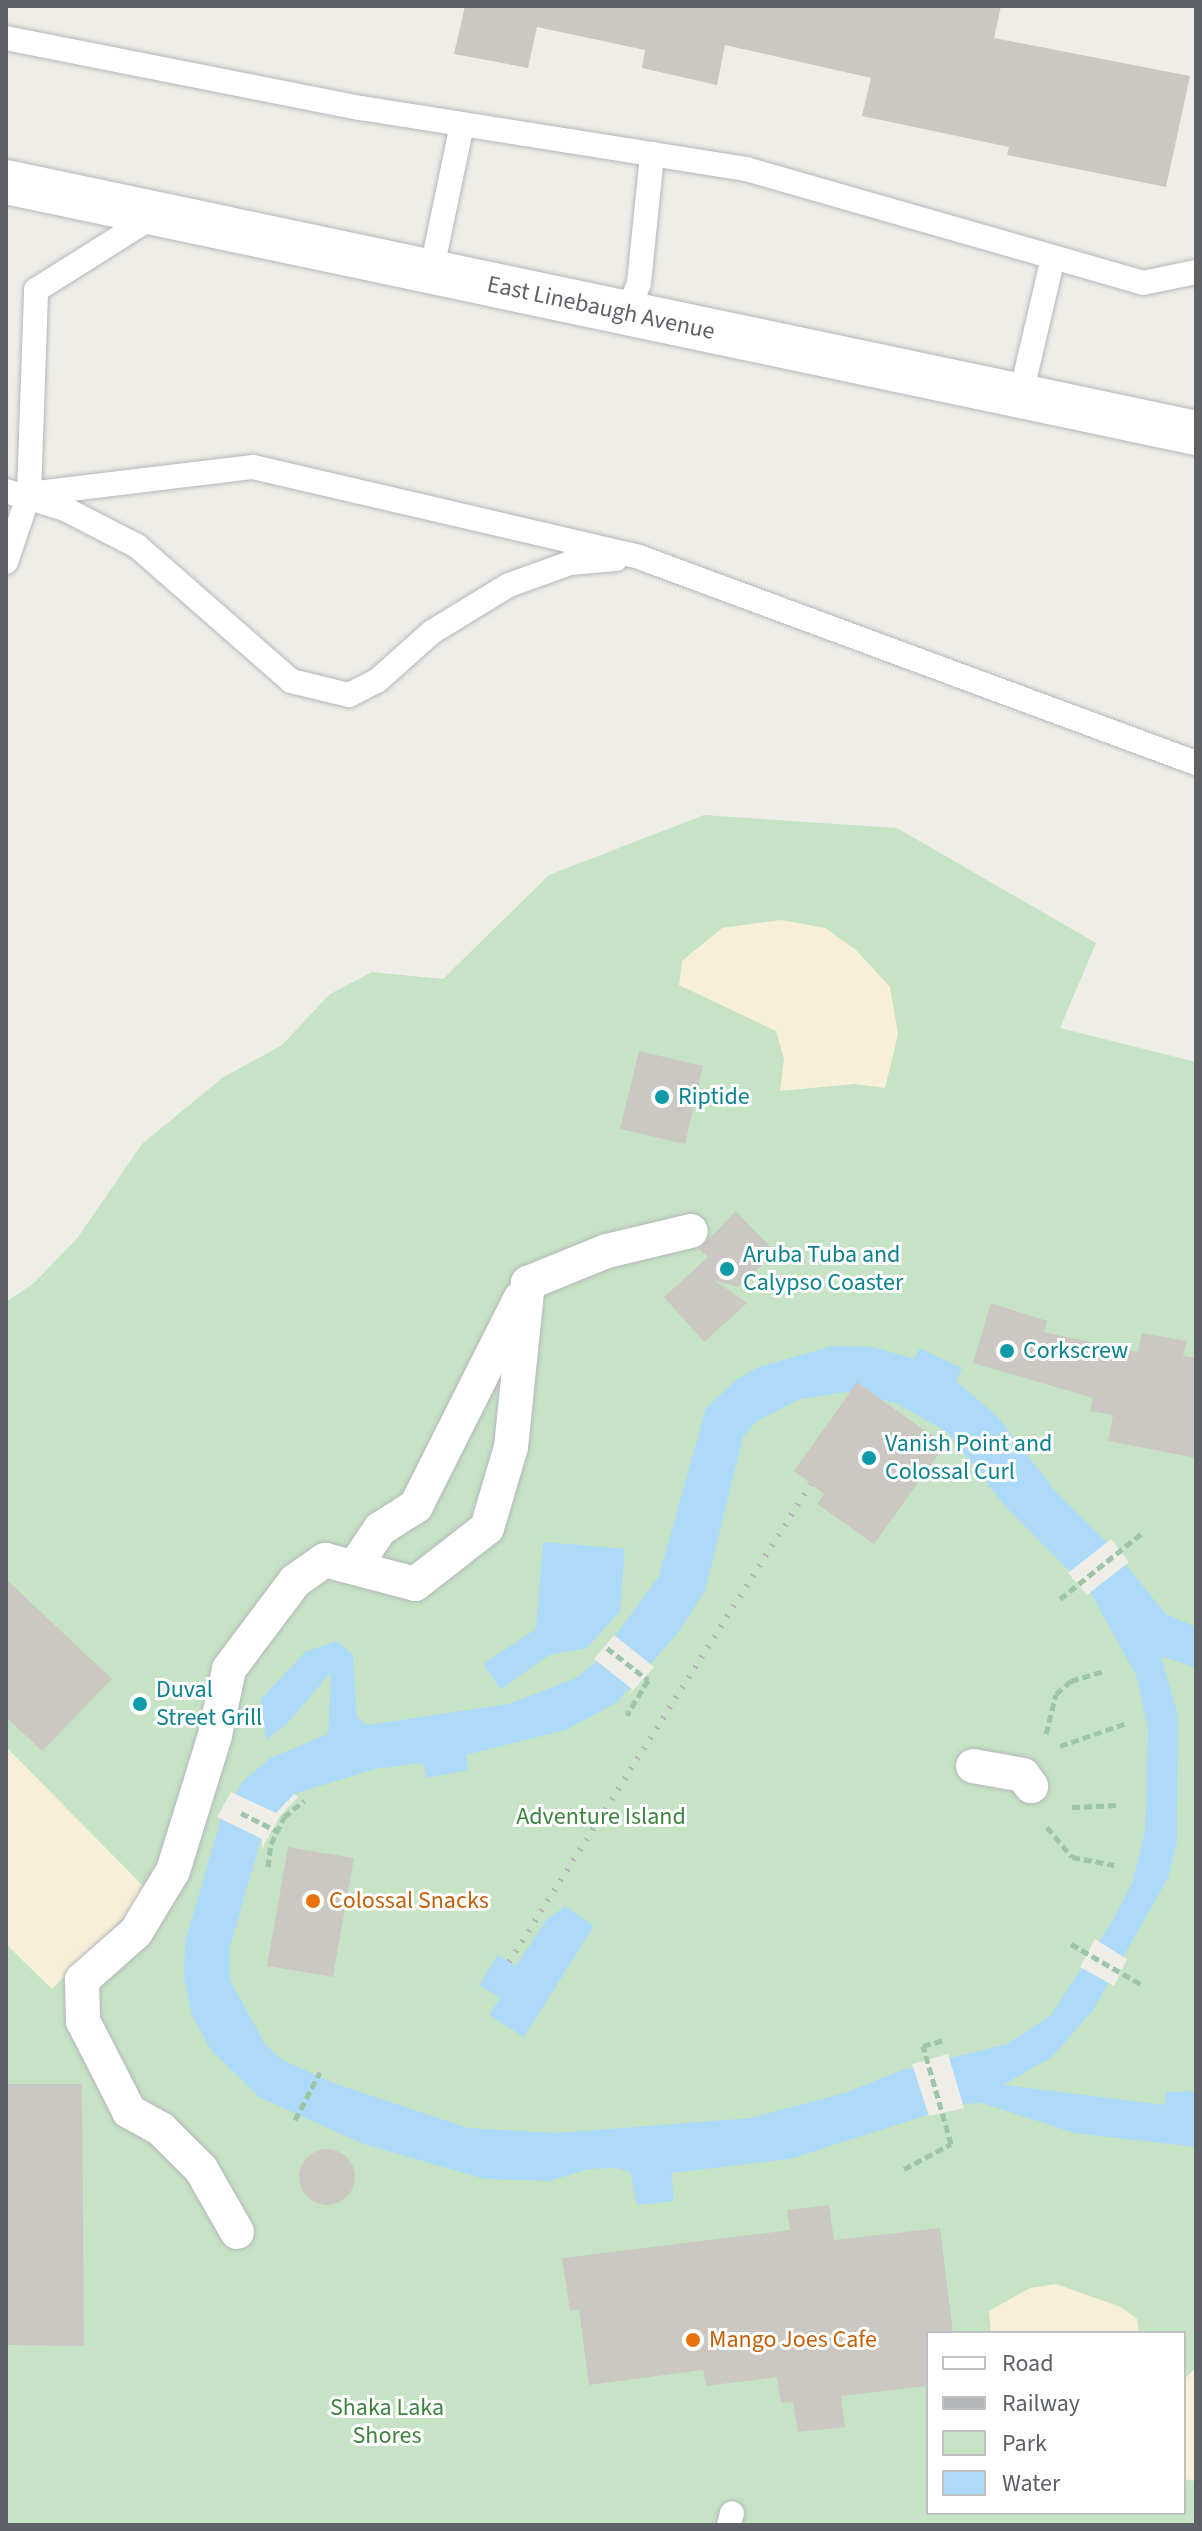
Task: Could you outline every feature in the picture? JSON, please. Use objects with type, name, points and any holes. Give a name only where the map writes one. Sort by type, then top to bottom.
[{"type":"street","name":"East Linebaugh Avenue","points":[[6,182],[1196,433]]},
{"type":"street","points":[[355,1566],[380,1529],[416,1506],[528,1283],[607,1251],[691,1231]]},
{"type":"street","points":[[237,2232],[201,2169],[161,2129],[129,2111],[83,2021],[82,1980],[136,1932],[173,1871],[215,1735],[229,1669],[311,1566],[325,1560],[415,1584],[487,1528],[511,1447],[528,1283]]},
{"type":"street","points":[[973,1766],[1031,1769]]},
{"type":"lane","points":[[6,38],[462,124],[746,169],[1143,283],[1196,272]]},
{"type":"lane","points":[[431,273],[462,124]]},
{"type":"lane","points":[[627,313],[639,283],[652,154]]},
{"type":"lane","points":[[6,562],[17,493],[36,290],[155,215]]},
{"type":"lane","points":[[1021,394],[1053,258]]},
{"type":"lane","points":[[17,493],[253,467],[639,557],[1196,763]]},
{"type":"lane","points":[[17,493],[137,546],[291,681],[349,695],[377,681],[432,632],[509,585],[570,563],[639,557]]},
{"type":"path","points":[[1060,1599],[1142,1533]]},
{"type":"path","points":[[607,1648],[648,1680],[627,1715]]},
{"type":"path","points":[[1031,1769],[1056,1694],[1071,1681],[1103,1671]]},
{"type":"path","points":[[1031,1769],[1127,1723]]},
{"type":"path","points":[[268,1867],[277,1831],[304,1801]]},
{"type":"path","points":[[236,1811],[277,1831]]},
{"type":"path","points":[[1044,1822],[1060,1849],[1072,1857],[1114,1865]]},
{"type":"path","points":[[1071,1944],[1144,1986]]},
{"type":"path","points":[[904,2169],[951,2144],[923,2046],[944,2040]]},
{"type":"path","points":[[295,2120],[320,2072]]},
{"type":"green space","name":"Adventure Island","points":[[704,815],[897,828],[1096,943],[1060,1028],[1196,1062],[1196,2525],[6,2525],[6,1302],[34,1283],[78,1237],[142,1144],[222,1078],[282,1045],[330,994],[372,972],[443,979],[549,875]]},
{"type":"sand","points":[[781,920],[825,928],[856,950],[890,987],[898,1034],[885,1088],[855,1084],[780,1091],[784,1059],[776,1031],[679,985],[682,961],[722,928]]},
{"type":"sand","points":[[8,1749],[149,1892],[52,1989],[6,1944]]},
{"type":"sand","points":[[1056,2284],[1121,2307],[1137,2319],[1139,2331],[991,2331],[989,2311],[1030,2288]]},
{"type":"sand","points":[[1196,2367],[1196,2481],[1186,2479],[1186,2378]]},
{"type":"water","points":[[832,1346],[874,1347],[914,1359],[920,1348],[962,1368],[956,1381],[997,1416],[1056,1492],[1107,1542],[1166,1614],[1196,1627],[1196,1668],[1161,1656],[1178,1716],[1177,1842],[1168,1878],[1093,2010],[1052,2057],[1003,2085],[1165,2105],[1166,2092],[1196,2091],[1196,2147],[1074,2133],[982,2103],[962,2104],[790,2159],[671,2173],[674,2201],[637,2205],[630,2172],[616,2168],[588,2169],[550,2181],[484,2179],[361,2143],[259,2097],[211,2050],[192,2016],[184,1978],[185,1942],[221,1819],[243,1781],[270,1758],[328,1734],[331,1672],[287,1724],[266,1740],[260,1700],[305,1652],[337,1641],[353,1655],[357,1717],[367,1725],[508,1704],[576,1678],[596,1662],[659,1576],[706,1408],[737,1379],[759,1367]],"holes":[[[846,1392],[896,1403],[947,1432],[1005,1506],[1090,1592],[1136,1675],[1148,1728],[1145,1831],[1132,1883],[1113,1920],[1051,2015],[1007,2044],[899,2071],[848,2092],[751,2118],[558,2133],[468,2128],[333,2083],[281,2059],[265,2044],[230,1980],[230,1947],[261,1839],[294,1794],[375,1769],[423,1763],[427,1778],[468,1770],[466,1755],[566,1730],[616,1703],[676,1635],[705,1591],[743,1437],[757,1421],[800,1399]]]},
{"type":"water","points":[[543,1542],[625,1549],[620,1611],[587,1648],[549,1655],[501,1689],[483,1664],[536,1629]]},
{"type":"water","points":[[565,1906],[594,1926],[524,2037],[489,2015],[500,1998],[479,1985],[498,1955],[516,1966],[547,1919]]},
{"type":"pier","points":[[1111,1539],[1129,1562],[1087,1595],[1068,1573]]},
{"type":"pier","points":[[614,1635],[654,1667],[628,1696],[632,1689],[594,1659]]},
{"type":"pier","points":[[231,1792],[276,1813],[294,1794],[298,1797],[280,1816],[262,1849],[262,1839],[217,1817]]},
{"type":"pier","points":[[1095,1939],[1127,1959],[1114,1986],[1080,1967]]},
{"type":"pier","points":[[948,2054],[964,2108],[929,2116],[912,2064]]},
{"type":"building","points":[[465,6],[1001,6],[994,38],[1190,76],[1166,187],[1007,155],[1009,147],[862,116],[871,78],[725,45],[717,85],[642,68],[645,50],[537,27],[528,68],[454,54]]},
{"type":"building","name":"Riptide","points":[[639,1051],[703,1066],[685,1144],[620,1129]]},
{"type":"building","name":"Aruba Tuba and Calypso Coaster","points":[[736,1211],[776,1253],[738,1287],[714,1280],[747,1303],[704,1342],[664,1297],[708,1257],[699,1249]]},
{"type":"building","points":[[991,1303],[1047,1321],[1044,1332],[1138,1352],[1142,1333],[1187,1341],[1183,1356],[1196,1358],[1196,1458],[1108,1441],[1113,1415],[1090,1411],[1093,1398],[973,1363]]},
{"type":"building","name":"Vanish Point and Colossal Curl","points":[[857,1382],[945,1445],[874,1544],[817,1504],[824,1494],[794,1471]]},
{"type":"building","points":[[6,1579],[112,1679],[42,1751],[6,1717]]},
{"type":"building","name":"Colossal Snacks","points":[[288,1847],[354,1858],[333,1977],[267,1966]]},
{"type":"building","points":[[6,2084],[82,2084],[84,2346],[6,2345]]},
{"type":"building","points":[[327,2149],[347,2157],[355,2177],[347,2197],[327,2205],[307,2197],[299,2177],[307,2157]]},
{"type":"building","points":[[829,2205],[834,2240],[940,2228],[953,2331],[926,2331],[926,2386],[841,2396],[845,2427],[798,2432],[793,2402],[781,2403],[777,2377],[706,2386],[703,2370],[589,2385],[579,2310],[570,2311],[562,2258],[790,2230],[787,2210]]},
{"type":"railway","points":[[509,1962],[811,1484]]},
{"type":"place","name":"Riptide","points":[[662,1097]]},
{"type":"place","name":"Aruba Tuba and Calypso Coaster","points":[[727,1269]]},
{"type":"place","name":"Corkscrew","points":[[1007,1351]]},
{"type":"place","name":"Vanish Point and Colossal Curl","points":[[869,1458]]},
{"type":"place","name":"Duval Street Grill","points":[[140,1704]]},
{"type":"place","name":"Colossal Snacks","points":[[313,1901]]},
{"type":"place","name":"Mango Joes Cafe","points":[[693,2340]]},
{"type":"park label","name":"Shaka Laka Shores","points":[[387,2422]]}]
